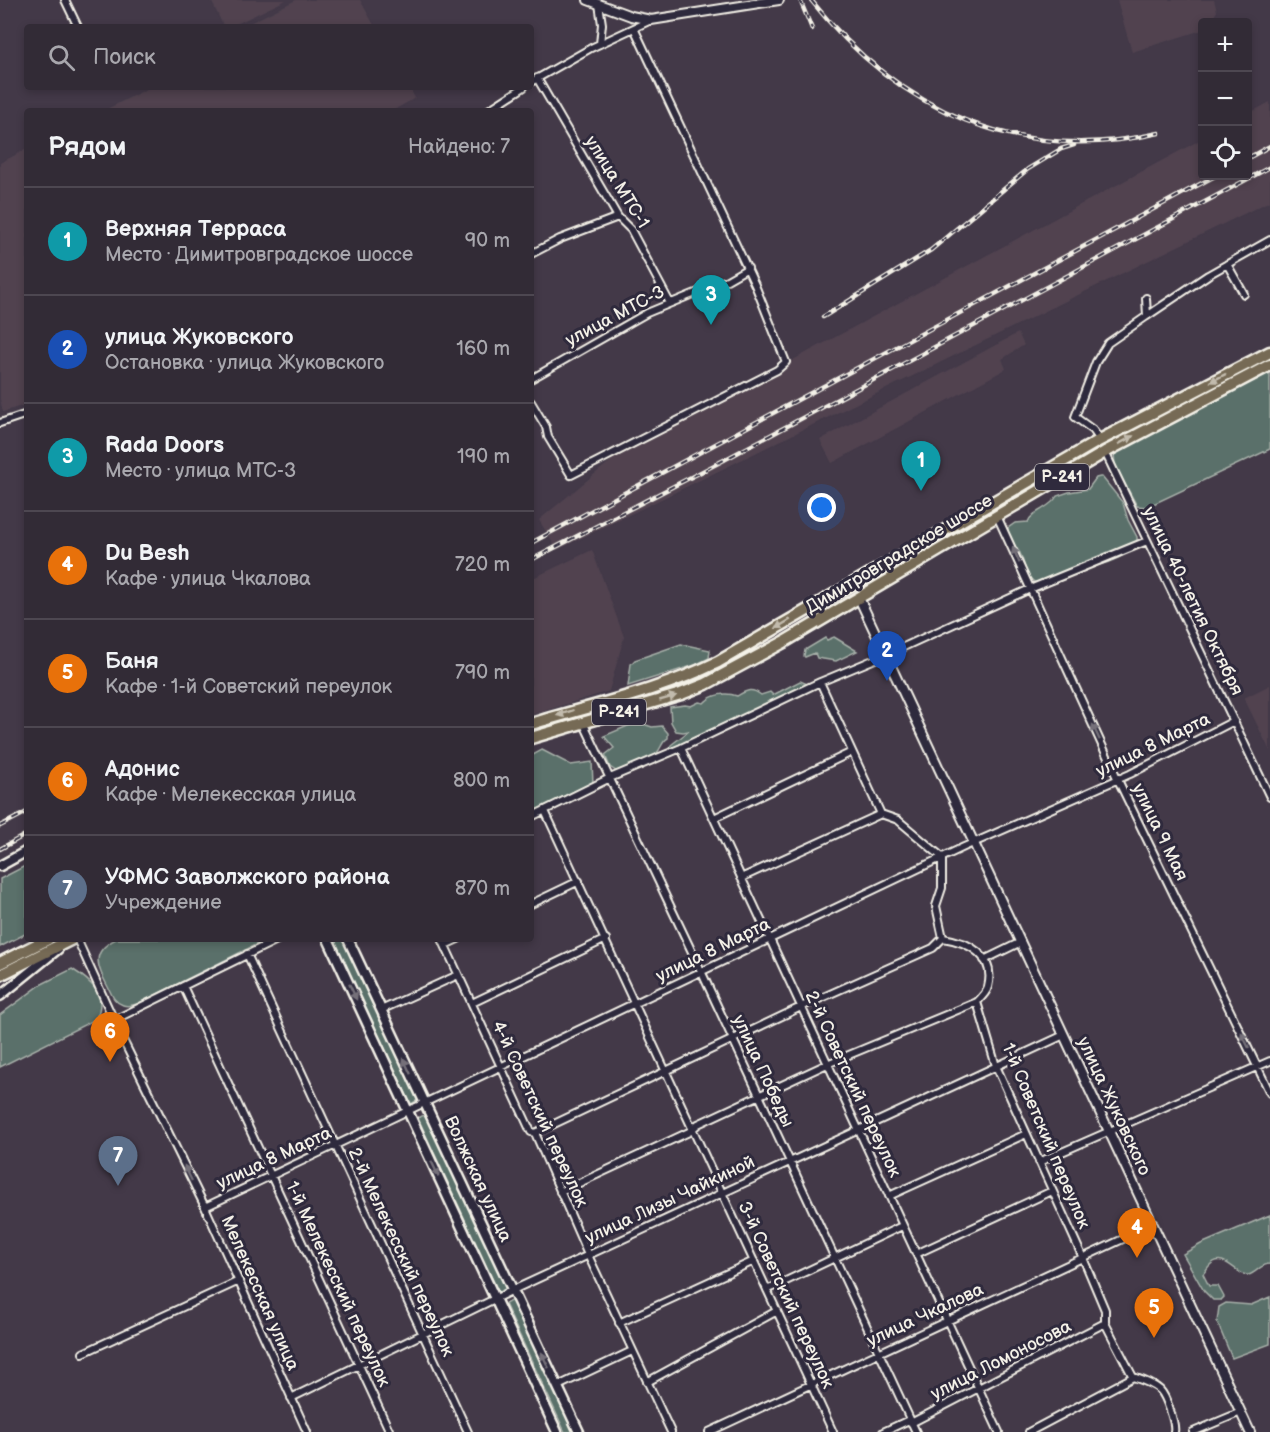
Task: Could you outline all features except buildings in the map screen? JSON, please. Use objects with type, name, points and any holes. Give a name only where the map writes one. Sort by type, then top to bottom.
[{"type":"highway","name":"Димитровградское шоссе","points":[[534,723],[657,687],[697,672],[741,649],[1100,440],[1270,352]]},
{"type":"highway","name":"Димитровградское шоссе","points":[[534,737],[681,694],[706,684],[764,653],[1105,452],[1270,365]]},
{"type":"highway","points":[[852,584],[859,597]]},
{"type":"highway","points":[[0,963],[41,942]]},
{"type":"highway","points":[[0,975],[68,942]]},
{"type":"main road","points":[[0,866],[24,854]]},
{"type":"main road","points":[[0,996],[69,942]]},
{"type":"main road","name":"Волжская улица","points":[[329,942],[557,1432]]},
{"type":"main road","name":"Волжская улица","points":[[349,942],[579,1432]]},
{"type":"street","points":[[65,0],[77,24]]},
{"type":"street","points":[[588,0],[631,16],[651,20]]},
{"type":"street","points":[[534,80],[600,44],[651,20],[779,0]]},
{"type":"street","points":[[599,4],[602,24],[600,44]]},
{"type":"street","points":[[534,407],[546,426],[548,437],[571,475],[777,370],[786,362],[748,268],[634,28]]},
{"type":"street","name":"улица МТС-1","points":[[534,80],[618,217],[630,230],[670,303]]},
{"type":"street","points":[[492,108],[519,90]]},
{"type":"street","points":[[534,252],[560,239],[618,217]]},
{"type":"street","points":[[1100,440],[1093,430],[1076,417],[1096,362],[1108,343],[1227,264],[1270,240]]},
{"type":"street","points":[[1227,264],[1244,294]]},
{"type":"street","name":"улица МТС-3","points":[[534,377],[647,313],[748,268]]},
{"type":"street","points":[[1146,298],[1147,316]]},
{"type":"street","points":[[0,423],[24,415]]},
{"type":"street","name":"улица 40-летия Октября","points":[[1105,452],[1270,796]]},
{"type":"street","name":"улица 9 Мая","points":[[997,516],[1118,780],[1270,1093]]},
{"type":"street","points":[[534,816],[610,778],[681,748],[820,682],[886,655],[1030,589],[1147,541]]},
{"type":"street","name":"улица Жуковского","points":[[859,597],[1250,1432]]},
{"type":"street","points":[[820,682],[881,814]]},
{"type":"street","name":"улица 8 Марта","points":[[205,1207],[942,857],[1118,780],[1234,721]]},
{"type":"street","name":"улица Победы","points":[[583,722],[916,1432]]},
{"type":"street","name":"2-й Советский переулок","points":[[681,748],[999,1432]]},
{"type":"street","points":[[714,818],[852,752]]},
{"type":"street","name":"3-й Советский переулок","points":[[545,811],[694,1128],[833,1432]]},
{"type":"street","points":[[741,878],[881,814],[898,820],[942,857],[942,888],[936,906],[943,938]]},
{"type":"street","points":[[534,903],[579,881]]},
{"type":"street","points":[[560,1192],[694,1128],[698,1124],[828,1064],[977,1002],[988,988],[988,969],[984,960],[978,950],[956,940],[943,938]]},
{"type":"street","points":[[535,1133],[801,1007],[933,948],[943,938]]},
{"type":"street","points":[[472,1003],[606,939]]},
{"type":"street","name":"Мелекесская улица","points":[[73,942],[114,1020],[205,1207],[307,1432]]},
{"type":"street","points":[[114,1020],[273,942]]},
{"type":"street","name":"4-й Советский переулок","points":[[443,942],[531,1132],[535,1133],[588,1255],[670,1432]]},
{"type":"street","points":[[984,960],[1021,942]]},
{"type":"street","name":"2-й Мелекесский переулок","points":[[247,954],[468,1432]]},
{"type":"street","points":[[381,1010],[458,975]]},
{"type":"street","name":"1-й Мелекесский переулок","points":[[183,986],[390,1432]]},
{"type":"street","name":"1-й Советский переулок","points":[[977,1002],[996,1066],[1083,1258],[1105,1310],[1105,1323],[1133,1377]]},
{"type":"street","name":"улица Лизы Чайкиной","points":[[291,1398],[513,1290],[1064,1035]]},
{"type":"street","points":[[1039,1162],[1270,1061]]},
{"type":"street","points":[[889,1196],[1026,1134]]},
{"type":"street","points":[[916,1254],[1052,1191]]},
{"type":"street","name":"улица Чкалова","points":[[709,1432],[1153,1225]]},
{"type":"street","points":[[768,1290],[902,1226]]},
{"type":"street","points":[[619,1323],[754,1261]]},
{"type":"street","points":[[83,1353],[239,1281]]},
{"type":"street","points":[[647,1383],[777,1311]]},
{"type":"street","name":"улица Ломоносова","points":[[883,1432],[979,1389],[1105,1323]]},
{"type":"street","points":[[558,1386],[633,1351]]},
{"type":"street","points":[[1029,1432],[1133,1377],[1146,1381],[1161,1391],[1176,1426],[1174,1432]]},
{"type":"street","points":[[1193,1432],[1241,1412]]},
{"type":"shaded area","points":[[211,0],[286,0],[236,24],[223,24]]},
{"type":"shaded area","points":[[296,0],[360,0],[373,24],[248,24]]},
{"type":"shaded area","points":[[1117,0],[1214,0],[1217,11],[1213,18],[1198,18],[1198,31],[1132,52]]},
{"type":"shaded area","points":[[145,90],[411,90],[415,98],[397,108],[109,108]]},
{"type":"shaded area","points":[[1270,102],[1270,201],[557,550],[539,520],[619,454],[1198,141],[1198,180],[1252,180],[1252,112]]},
{"type":"shaded area","points":[[24,151],[24,405],[3,412],[0,399],[0,163]]},
{"type":"shaded area","points":[[1018,333],[1024,345],[1002,359],[1006,369],[832,463],[820,440]]},
{"type":"shaded area","points":[[592,550],[624,637],[609,691],[534,714],[534,578]]},
{"type":"shaded area","points":[[1270,685],[1270,751],[1244,698]]},
{"type":"green space","points":[[1270,372],[1270,449],[1147,507],[1137,506],[1115,465],[1114,454]]},
{"type":"green space","points":[[1102,477],[1123,503],[1128,520],[1137,537],[1137,545],[1112,561],[1096,566],[1068,569],[1051,584],[1043,586],[1033,581],[1028,575],[1020,553],[1008,539],[1008,528],[1015,523],[1028,522],[1057,496],[1088,489],[1096,478]]},
{"type":"green space","points":[[834,637],[857,651],[836,661],[817,658],[815,653],[804,656],[805,650],[825,638],[827,640]]},
{"type":"green space","points":[[681,644],[710,650],[709,658],[695,665],[628,686],[631,664],[635,660]]},
{"type":"green space","points":[[800,681],[807,684],[806,688],[784,703],[724,732],[667,752],[671,745],[689,731],[676,731],[671,722],[670,707],[691,706],[699,702],[704,703],[715,696],[724,694],[737,696],[749,691],[761,695],[770,692],[773,695]]},
{"type":"green space","points":[[637,722],[652,727],[662,726],[668,733],[668,738],[658,752],[644,763],[620,774],[610,767],[605,755],[614,748],[604,736]]},
{"type":"green space","points":[[542,750],[571,765],[592,762],[593,784],[534,814],[534,754]]},
{"type":"green space","points":[[24,867],[24,935],[0,947],[0,879]]},
{"type":"green space","points":[[111,942],[261,942],[137,1004],[127,1006],[120,1004],[114,998],[99,966],[99,954]]},
{"type":"green space","points":[[334,942],[345,942],[418,1100],[411,1104]]},
{"type":"green space","points":[[72,969],[91,984],[99,996],[100,1003],[96,1019],[0,1067],[0,1015],[42,984]]},
{"type":"green space","points":[[426,1114],[508,1289],[499,1293],[418,1118]]},
{"type":"green space","points":[[1270,1215],[1270,1264],[1248,1275],[1239,1272],[1225,1262],[1215,1262],[1203,1274],[1209,1286],[1218,1286],[1224,1297],[1221,1300],[1213,1300],[1204,1291],[1183,1254]]},
{"type":"green space","points":[[1270,1297],[1270,1344],[1232,1358],[1217,1322],[1219,1307],[1226,1303],[1251,1305]]},
{"type":"green space","points":[[514,1299],[575,1432],[565,1432],[505,1304]]},
{"type":"railway","points":[[800,0],[812,29]]},
{"type":"railway","points":[[811,0],[845,39],[883,72],[923,99],[965,120],[1010,134],[1058,141],[1107,141],[1159,133]]},
{"type":"railway","points":[[823,317],[931,250],[1028,169],[1061,149],[1074,145]]},
{"type":"railway","points":[[1252,156],[1270,146]]},
{"type":"railway","points":[[534,558],[724,460],[1270,167]]},
{"type":"railway","points":[[534,541],[1208,180]]},
{"type":"railway","points":[[0,826],[24,814]]},
{"type":"railway","points":[[0,849],[24,836]]},
{"type":"place","name":"Rada Doors","points":[[711,325]]},
{"type":"place","name":"Верхняя Терраса","points":[[921,491]]},
{"type":"place","name":"улица Жуковского","points":[[887,681]]},
{"type":"place","name":"Адонис","points":[[110,1062]]},
{"type":"place","name":"УФМС Заволжского района","points":[[118,1186]]},
{"type":"place","name":"Du Besh","points":[[1137,1258]]},
{"type":"place","name":"Баня","points":[[1154,1338]]}]
